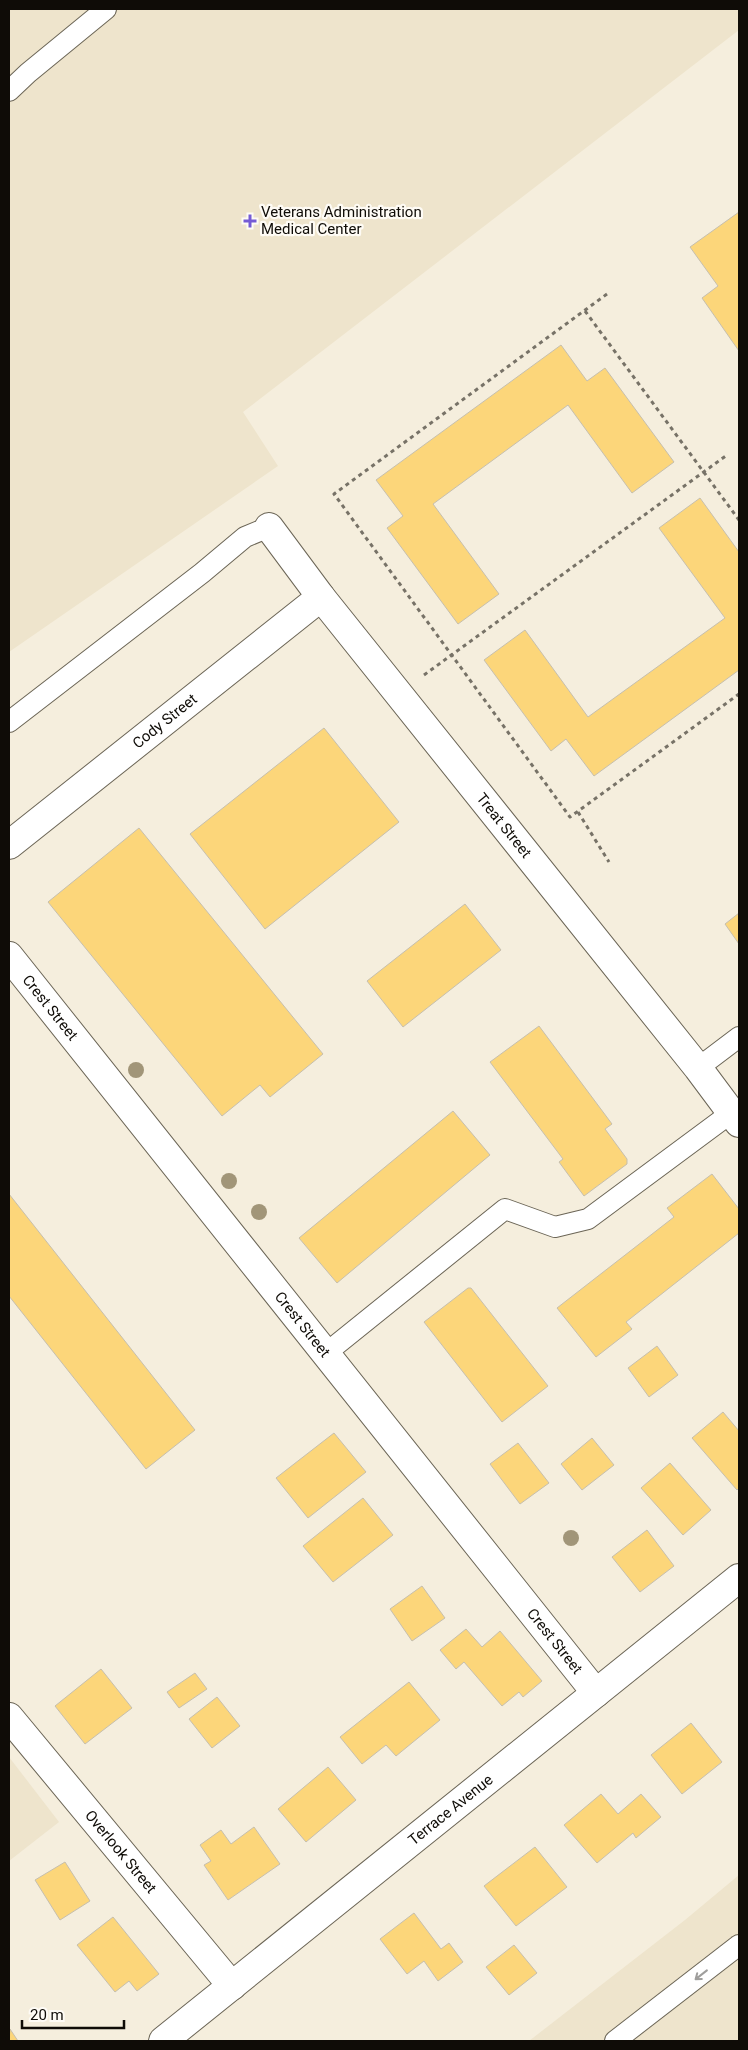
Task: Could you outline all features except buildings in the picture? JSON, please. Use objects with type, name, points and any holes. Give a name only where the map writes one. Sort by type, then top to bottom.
[{"type":"street","name":"Treat Street","points":[[270,527],[321,597],[698,1068],[735,1118]]},
{"type":"street","name":"Cody Street","points":[[9,845],[321,597]]},
{"type":"street","name":"Crest Street","points":[[9,956],[596,1693]]},
{"type":"street","name":"Terrace Avenue","points":[[163,2041],[739,1578]]},
{"type":"street","name":"Overlook Street","points":[[9,1717],[232,1986]]},
{"type":"lane","points":[[12,80],[106,9]]},
{"type":"lane","points":[[9,722],[202,573],[245,537],[270,527]]},
{"type":"lane","points":[[698,1068],[739,1037]]},
{"type":"lane","points":[[326,1354],[505,1209],[555,1227],[588,1219],[698,1135],[735,1118]]},
{"type":"lane","points":[[616,2041],[739,1945]]},
{"type":"path","points":[[607,294],[334,494],[570,817],[739,694]]},
{"type":"path","points":[[585,311],[739,520]]},
{"type":"path","points":[[417,680],[727,456]]},
{"type":"path","points":[[578,812],[609,862]]},
{"type":"shaded area","name":"Veterans Administration Medical Center","points":[[9,9],[739,9],[739,30],[243,412],[278,466],[9,652]]},
{"type":"shaded area","points":[[9,1757],[59,1822],[9,1861]]},
{"type":"shaded area","points":[[739,1875],[739,2041],[529,2041],[685,1920]]},
{"type":"place","name":"Veterans Administration Medical Center","points":[[250,221]]}]
